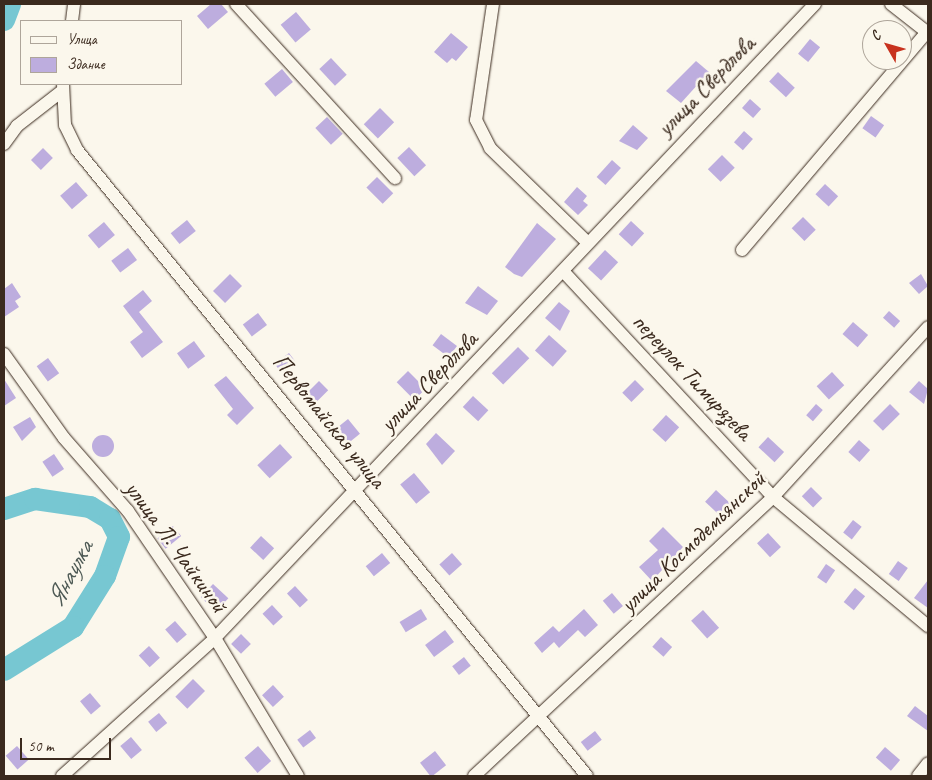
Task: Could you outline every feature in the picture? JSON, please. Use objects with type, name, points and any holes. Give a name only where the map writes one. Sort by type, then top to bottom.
[{"type":"street","points":[[72,20],[74,4]]},
{"type":"street","points":[[236,4],[395,178]]},
{"type":"street","points":[[493,4],[476,120],[490,148],[587,242]]},
{"type":"street","name":"улица Свердлова","points":[[62,776],[215,638],[563,271],[587,242],[815,4]]},
{"type":"street","points":[[742,250],[928,32],[890,4]]},
{"type":"street","points":[[4,144],[17,126],[63,87]]},
{"type":"street","name":"Первомайская улица","points":[[63,87],[65,125],[77,150],[356,488],[587,776]]},
{"type":"street","name":"переулок Тимирязева","points":[[563,271],[773,497],[928,626]]},
{"type":"street","name":"улица Космодемьянской","points":[[474,776],[539,718],[773,497],[928,327]]},
{"type":"street","name":"улица Л. Чайкиной","points":[[4,354],[64,438],[128,512],[215,638],[298,776]]},
{"type":"street","points":[[918,776],[928,763]]},
{"type":"building","points":[[211,4],[221,4],[228,12],[208,29],[197,16]]},
{"type":"building","points":[[296,12],[311,30],[295,42],[281,25]]},
{"type":"building","points":[[451,33],[468,47],[456,61],[452,58],[447,63],[434,52]]},
{"type":"building","points":[[810,39],[820,47],[808,62],[798,54]]},
{"type":"building","points":[[331,58],[347,75],[335,86],[319,69]]},
{"type":"building","points":[[696,61],[709,72],[681,103],[666,91]]},
{"type":"building","points":[[282,69],[293,82],[275,97],[264,84]]},
{"type":"building","points":[[778,72],[795,88],[786,97],[769,82]]},
{"type":"building","points":[[750,99],[761,109],[753,118],[742,108]]},
{"type":"building","points":[[380,108],[394,122],[378,138],[364,124]]},
{"type":"building","points":[[871,116],[884,125],[876,137],[862,128]]},
{"type":"building","points":[[327,117],[343,134],[331,145],[315,128]]},
{"type":"building","points":[[633,125],[648,138],[637,150],[619,141]]},
{"type":"building","points":[[744,131],[753,139],[743,150],[734,142]]},
{"type":"building","points":[[409,147],[426,165],[414,176],[397,158]]},
{"type":"building","points":[[43,148],[53,158],[41,170],[31,160]]},
{"type":"building","points":[[722,155],[735,168],[721,182],[708,169]]},
{"type":"building","points":[[612,160],[621,168],[606,185],[597,177]]},
{"type":"building","points":[[377,177],[393,193],[383,204],[366,188]]},
{"type":"building","points":[[76,182],[88,196],[72,209],[60,196]]},
{"type":"building","points":[[825,184],[838,196],[829,207],[815,194]]},
{"type":"building","points":[[577,187],[587,196],[583,201],[588,205],[578,215],[564,202]]},
{"type":"building","points":[[803,217],[816,230],[804,241],[792,228]]},
{"type":"building","points":[[187,220],[196,231],[179,244],[171,233]]},
{"type":"building","points":[[631,221],[644,233],[632,246],[619,234]]},
{"type":"building","points":[[104,222],[115,235],[99,249],[88,235]]},
{"type":"building","points":[[537,223],[556,239],[522,277],[505,267]]},
{"type":"building","points":[[128,248],[137,260],[120,273],[111,261]]},
{"type":"building","points":[[605,250],[618,262],[601,281],[588,268]]},
{"type":"building","points":[[230,274],[242,286],[225,303],[213,291]]},
{"type":"building","points":[[921,274],[928,286],[919,294],[909,283]]},
{"type":"building","points":[[12,283],[21,297],[15,301],[19,307],[4,317],[4,289]]},
{"type":"building","points":[[478,286],[498,301],[487,315],[465,303]]},
{"type":"building","points":[[143,290],[152,301],[139,312],[163,342],[142,358],[130,342],[143,332],[123,306]]},
{"type":"building","points":[[559,302],[570,311],[560,331],[545,318]]},
{"type":"building","points":[[889,311],[900,321],[894,328],[883,318]]},
{"type":"building","points":[[258,313],[267,325],[252,336],[243,324]]},
{"type":"building","points":[[853,322],[868,335],[858,347],[843,334]]},
{"type":"building","points":[[441,334],[457,346],[449,357],[433,345]]},
{"type":"building","points":[[549,335],[567,351],[553,367],[535,351]]},
{"type":"building","points":[[194,341],[205,356],[188,369],[177,353]]},
{"type":"building","points":[[518,347],[529,358],[503,384],[492,373]]},
{"type":"building","points":[[289,353],[295,361],[281,372],[275,364]]},
{"type":"building","points":[[48,358],[59,373],[48,382],[37,366]]},
{"type":"building","points":[[408,371],[426,389],[414,400],[397,382]]},
{"type":"building","points":[[832,372],[844,385],[829,399],[817,386]]},
{"type":"building","points":[[226,376],[254,408],[237,425],[227,415],[233,409],[214,385]]},
{"type":"building","points":[[4,379],[16,398],[4,406]]},
{"type":"building","points":[[635,380],[644,389],[631,402],[622,393]]},
{"type":"building","points":[[319,381],[328,390],[313,406],[303,397]]},
{"type":"building","points":[[919,381],[928,389],[924,404],[909,392]]},
{"type":"building","points":[[473,396],[488,410],[478,421],[463,407]]},
{"type":"building","points":[[816,404],[823,410],[813,421],[806,415]]},
{"type":"building","points":[[890,404],[900,414],[883,431],[873,421]]},
{"type":"building","points":[[666,415],[679,427],[666,442],[652,430]]},
{"type":"building","points":[[30,417],[36,427],[22,441],[13,427]]},
{"type":"building","points":[[348,419],[360,434],[343,448],[331,433]]},
{"type":"building","points":[[436,433],[455,451],[442,465],[426,444]]},
{"type":"building","points":[[103,435],[111,438],[114,446],[111,454],[103,457],[95,454],[92,446],[95,438]]},
{"type":"building","points":[[768,437],[784,452],[775,462],[758,447]]},
{"type":"building","points":[[859,440],[870,450],[859,462],[848,452]]},
{"type":"building","points":[[280,444],[292,457],[270,478],[257,465]]},
{"type":"building","points":[[54,454],[64,469],[52,477],[42,462]]},
{"type":"building","points":[[414,473],[430,492],[416,504],[400,485]]},
{"type":"building","points":[[811,487],[822,498],[813,508],[802,496]]},
{"type":"building","points":[[716,490],[730,503],[719,515],[705,502]]},
{"type":"building","points":[[853,520],[862,527],[852,539],[843,533]]},
{"type":"building","points":[[173,526],[181,536],[166,549],[157,539]]},
{"type":"building","points":[[663,527],[683,547],[652,581],[639,567],[658,550],[649,541]]},
{"type":"building","points":[[768,533],[781,547],[770,557],[757,543]]},
{"type":"building","points":[[261,536],[274,548],[263,560],[250,548]]},
{"type":"building","points":[[382,553],[390,563],[374,576],[366,566]]},
{"type":"building","points":[[452,553],[462,564],[449,576],[439,564]]},
{"type":"building","points":[[898,561],[908,568],[899,581],[889,574]]},
{"type":"building","points":[[826,564],[835,570],[826,583],[817,577]]},
{"type":"building","points":[[928,580],[928,608],[914,598]]},
{"type":"building","points":[[213,584],[228,598],[216,611],[201,597]]},
{"type":"building","points":[[295,586],[308,600],[300,607],[287,594]]},
{"type":"building","points":[[855,588],[865,596],[854,610],[844,602]]},
{"type":"building","points":[[612,593],[623,606],[614,614],[603,601]]},
{"type":"building","points":[[272,605],[283,617],[273,626],[262,614]]},
{"type":"building","points":[[421,609],[427,619],[406,632],[400,622]]},
{"type":"building","points":[[584,609],[598,625],[585,637],[578,630],[559,648],[554,642],[542,653],[534,643],[553,626],[559,632]]},
{"type":"building","points":[[703,610],[719,628],[707,639],[691,621]]},
{"type":"building","points":[[175,621],[187,635],[177,643],[165,630]]},
{"type":"building","points":[[445,630],[454,642],[434,657],[425,645]]},
{"type":"building","points":[[241,634],[251,644],[241,654],[231,644]]},
{"type":"building","points":[[661,637],[672,647],[663,657],[652,647]]},
{"type":"building","points":[[149,646],[160,658],[150,667],[139,656]]},
{"type":"building","points":[[464,657],[471,666],[459,675],[452,666]]},
{"type":"building","points":[[193,679],[205,691],[187,709],[175,697]]},
{"type":"building","points":[[273,685],[284,697],[273,707],[262,695]]},
{"type":"building","points":[[90,693],[101,706],[91,714],[80,701]]},
{"type":"building","points":[[915,706],[928,716],[928,731],[907,716]]},
{"type":"building","points":[[159,713],[167,723],[156,732],[148,722]]},
{"type":"building","points":[[310,730],[316,738],[303,748],[297,740]]},
{"type":"building","points":[[595,731],[602,740],[588,751],[581,742]]},
{"type":"building","points":[[131,737],[142,750],[131,759],[120,746]]},
{"type":"building","points":[[17,746],[29,760],[17,769],[6,756]]},
{"type":"building","points":[[258,746],[271,761],[258,773],[244,758]]},
{"type":"building","points":[[885,747],[900,760],[891,771],[876,758]]},
{"type":"building","points":[[435,751],[446,765],[430,776],[420,763]]},
{"type":"waterway","name":"Янаулка","points":[[4,20],[10,4]]},
{"type":"waterway","name":"Янаулка","points":[[4,509],[35,499],[90,507],[110,519],[119,537],[105,576],[73,627],[4,670]]}]
